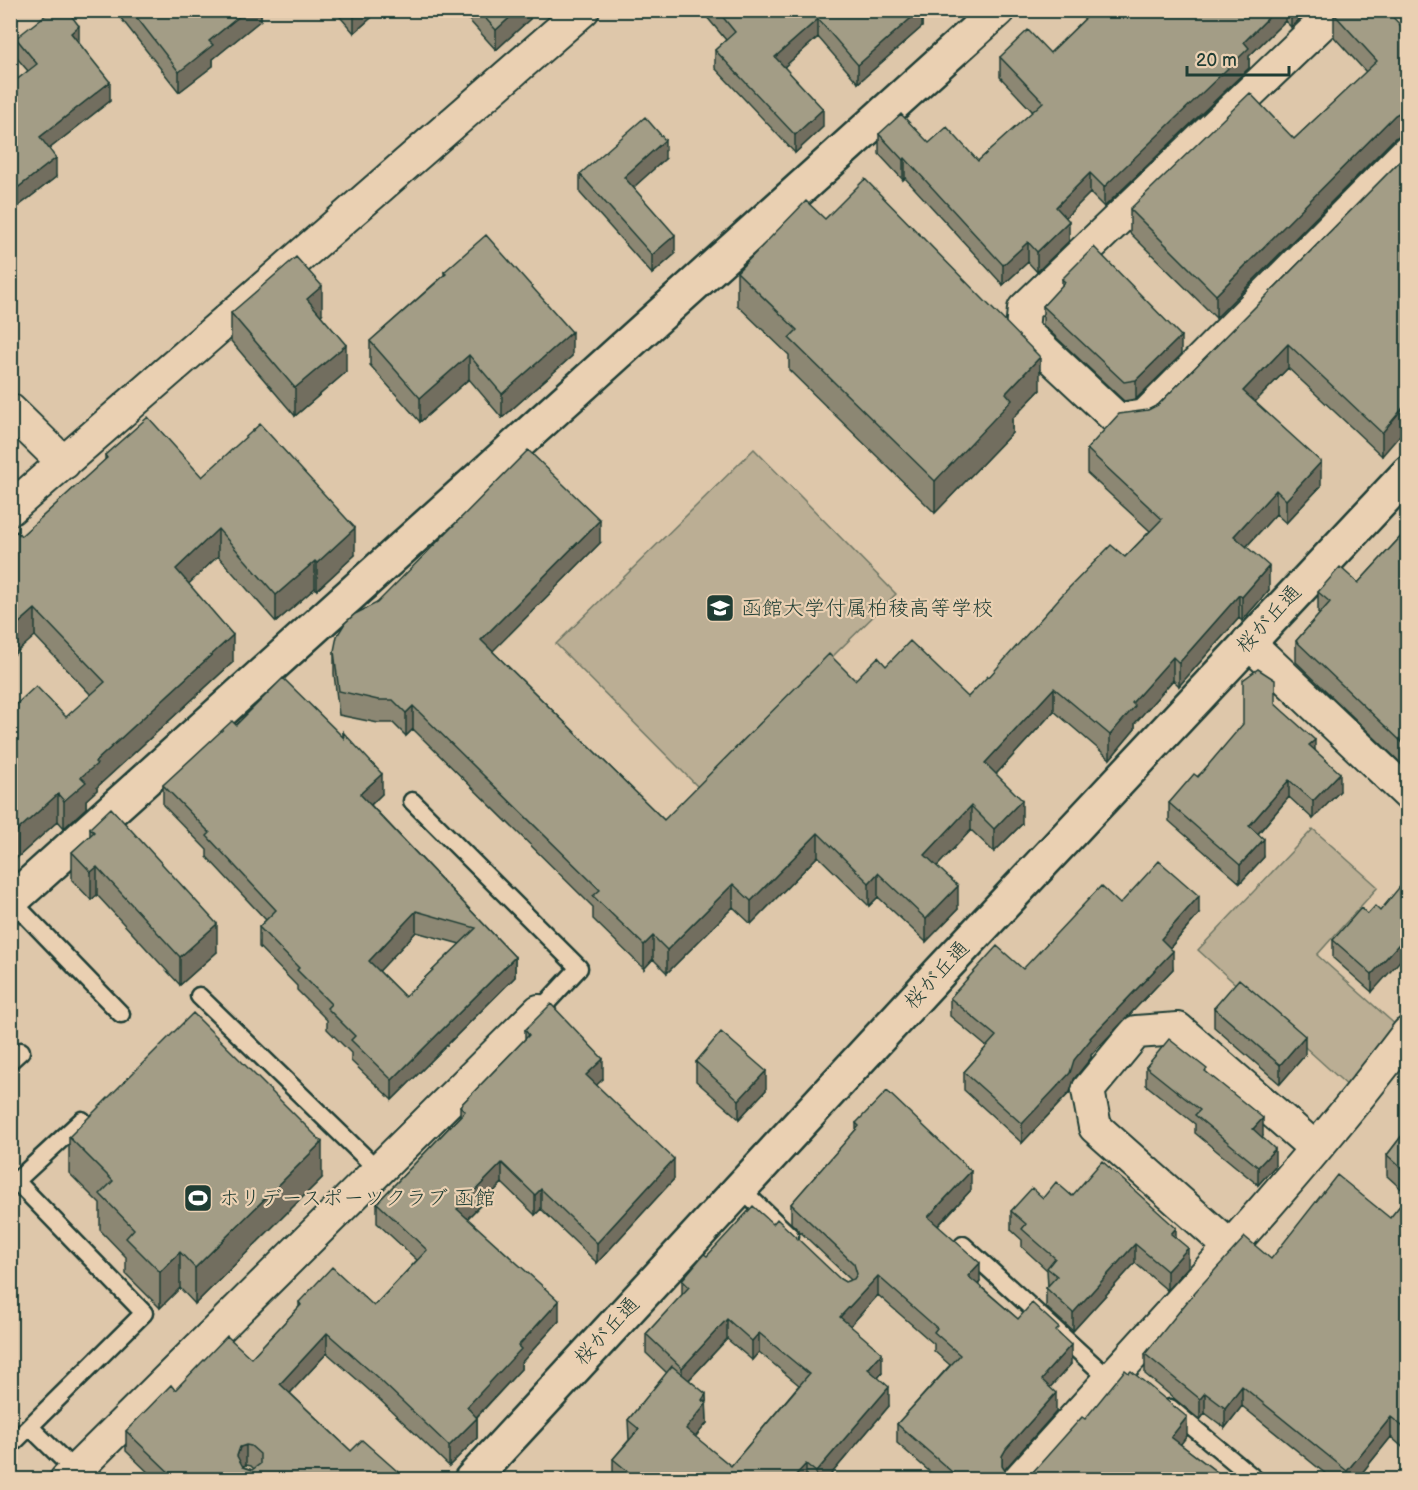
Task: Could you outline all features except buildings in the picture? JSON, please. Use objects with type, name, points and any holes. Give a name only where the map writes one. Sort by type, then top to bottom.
[{"type":"street","points":[[10,508],[583,10]]},
{"type":"street","points":[[11,902],[999,10]]},
{"type":"street","points":[[1336,10],[1023,309],[1022,330],[1118,420],[1145,416],[1407,151]]},
{"type":"street","points":[[10,410],[64,463]]},
{"type":"street","name":"桜が丘通","points":[[471,1479],[1407,473]]},
{"type":"street","points":[[1248,642],[1407,794]]},
{"type":"street","points":[[70,1475],[539,1011]]},
{"type":"street","points":[[1230,1246],[1095,1127],[1088,1089],[1136,1032],[1178,1029],[1316,1148]]},
{"type":"street","points":[[1019,1479],[1120,1374],[1316,1148],[1366,1088],[1407,1033]]},
{"type":"lane","points":[[412,801],[579,968],[539,1011]]},
{"type":"lane","points":[[11,902],[121,1014]]},
{"type":"lane","points":[[200,996],[378,1170]]},
{"type":"lane","points":[[10,1446],[144,1313],[16,1181],[82,1120]]},
{"type":"lane","points":[[740,1188],[798,1243]]},
{"type":"lane","points":[[963,1245],[1120,1374]]},
{"type":"lane","points":[[1157,1397],[1256,1479]]},
{"type":"lane","points":[[30,1426],[70,1475]]},
{"type":"shaded area","points":[[754,449],[896,594],[699,788],[556,644]]},
{"type":"shaded area","points":[[1313,829],[1378,887],[1317,955],[1398,1027],[1350,1088],[1198,950]]},
{"type":"place","name":"函館大学付属柏稜高等学校","points":[[720,608]]},
{"type":"place","name":"ホリデースポーツクラブ 函館","points":[[198,1198]]}]
